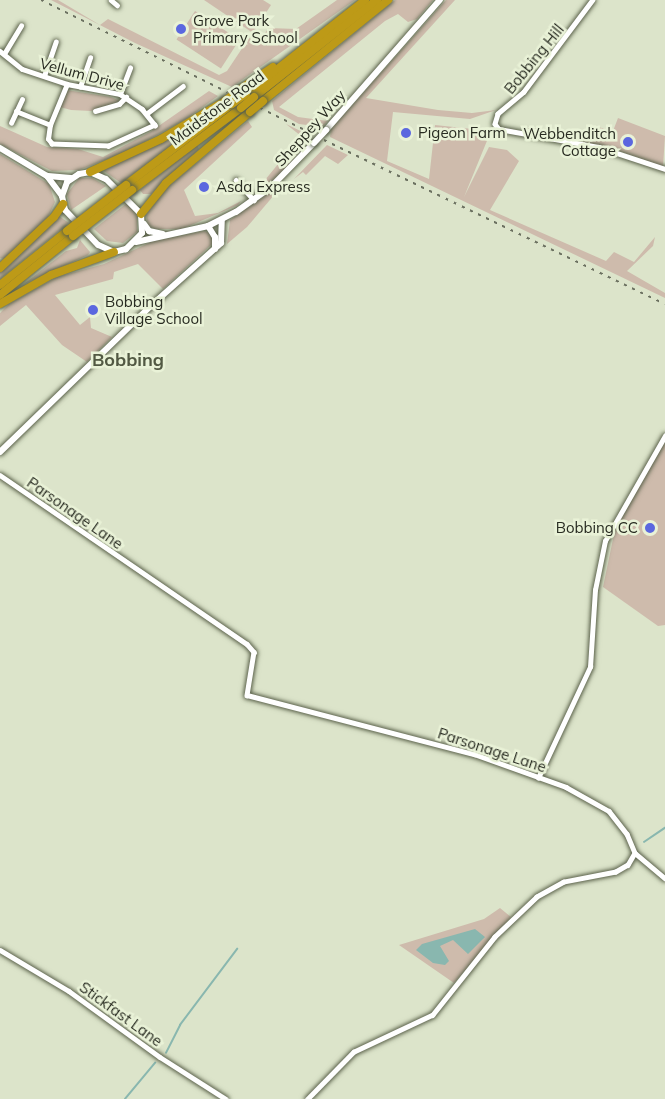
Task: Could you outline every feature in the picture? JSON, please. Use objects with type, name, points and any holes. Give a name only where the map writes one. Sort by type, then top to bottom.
[{"type":"highway","name":"Maidstone Road","points":[[70,234],[365,0]]},
{"type":"highway","name":"Maidstone Road","points":[[246,94],[377,0]]},
{"type":"highway","points":[[141,214],[166,183],[388,0]]},
{"type":"highway","points":[[90,172],[233,104],[246,94]]},
{"type":"highway","points":[[0,268],[54,218],[63,200]]},
{"type":"highway","points":[[0,285],[70,234]]},
{"type":"highway","points":[[0,295],[70,234]]},
{"type":"highway","points":[[0,304],[51,275],[114,252]]},
{"type":"street","points":[[111,0],[117,4]]},
{"type":"street","name":"Sheppey Way","points":[[136,242],[208,226],[254,200],[314,143],[440,0]]},
{"type":"street","name":"Bobbing Hill","points":[[593,0],[524,92],[498,114],[495,119],[499,129],[599,147],[665,169]]},
{"type":"street","points":[[2,52],[21,26]]},
{"type":"street","points":[[44,76],[56,42]]},
{"type":"street","name":"Vellum Drive","points":[[2,52],[22,69],[67,84],[120,94],[146,114],[155,125],[109,146],[52,144],[48,140],[50,125]]},
{"type":"street","points":[[80,87],[90,58]]},
{"type":"street","points":[[120,94],[130,68]]},
{"type":"street","points":[[16,111],[50,125],[67,84]]},
{"type":"street","points":[[146,114],[183,86]]},
{"type":"street","points":[[95,111],[119,104],[126,97]]},
{"type":"street","points":[[11,123],[22,99]]},
{"type":"street","points":[[0,148],[47,176],[90,238],[114,252],[136,242],[144,224]]},
{"type":"street","points":[[47,176],[71,178],[90,172],[106,179],[141,214],[149,231],[171,235]]},
{"type":"street","points":[[63,200],[71,178]]},
{"type":"street","points":[[236,180],[254,200]]},
{"type":"street","points":[[0,452],[162,295],[215,249],[223,240],[222,220]]},
{"type":"street","points":[[208,226],[215,237],[215,249]]},
{"type":"street","points":[[538,778],[590,667],[595,590],[605,541],[665,436]]},
{"type":"street","name":"Parsonage Lane","points":[[0,475],[247,644],[254,652],[247,695],[474,754],[583,794],[609,811],[627,834],[635,853]]},
{"type":"street","points":[[308,1099],[354,1052],[433,1015],[495,937],[537,897],[576,878],[616,872],[628,865],[635,853],[665,878]]},
{"type":"street","name":"Stickfast Lane","points":[[0,950],[69,992],[160,1057],[226,1099]]},
{"type":"shaded area","points":[[51,0],[58,0],[100,25],[108,19],[219,75],[227,71],[249,38],[257,42],[269,28],[296,29],[337,0],[355,0],[232,87],[135,43]]},
{"type":"shaded area","points":[[204,0],[263,0],[271,5],[253,33]]},
{"type":"shaded area","points":[[395,0],[433,0],[417,19],[408,22],[398,14],[385,21],[279,107],[298,117],[328,121],[322,127],[299,124],[274,110],[272,101]]},
{"type":"shaded area","points":[[446,0],[455,0],[366,98],[438,110],[472,113],[496,110],[470,119],[393,112],[387,161],[429,179],[435,125],[491,131],[464,197],[489,147],[507,150],[519,161],[490,210],[606,261],[614,252],[634,262],[655,237],[653,246],[627,271],[665,293],[665,298],[330,137],[331,129]]},
{"type":"shaded area","points":[[195,11],[239,40],[221,68],[176,40]]},
{"type":"shaded area","points":[[66,90],[111,97],[120,101],[91,111],[71,110],[60,107]]},
{"type":"shaded area","points":[[209,91],[218,96],[186,119],[128,151],[79,170],[52,171],[0,144],[0,126],[47,147],[78,149],[103,157],[150,132]]},
{"type":"shaded area","points":[[231,102],[121,183],[104,171],[104,169]]},
{"type":"shaded area","points":[[618,118],[665,136],[663,167],[608,147],[523,131],[529,127],[592,137],[598,127],[613,131]]},
{"type":"shaded area","points":[[248,121],[252,127],[184,190],[195,216],[218,213],[241,201],[238,205],[182,229],[155,229],[148,225],[146,215],[164,190]]},
{"type":"shaded area","points":[[286,124],[311,136],[287,167],[264,188],[256,191],[301,136]]},
{"type":"shaded area","points":[[197,145],[199,149],[151,194],[143,194],[140,190]]},
{"type":"shaded area","points":[[327,145],[348,155],[338,164],[325,156],[306,175],[303,172],[294,179]]},
{"type":"shaded area","points":[[0,154],[49,184],[55,202],[48,217],[5,259],[0,258]]},
{"type":"shaded area","points":[[79,178],[92,178],[106,186],[71,210],[67,194]]},
{"type":"shaded area","points":[[286,181],[247,227],[227,244],[230,220]]},
{"type":"shaded area","points":[[127,203],[137,216],[137,232],[123,243],[107,241],[94,229]]},
{"type":"shaded area","points":[[59,216],[69,223],[0,279],[0,271]]},
{"type":"shaded area","points":[[204,231],[210,233],[213,243],[163,289],[138,264],[114,272],[113,279],[55,295],[80,325],[90,317],[91,328],[112,337],[87,362],[62,345],[26,305],[0,326],[0,313],[9,304],[57,277],[104,264],[153,241]]},
{"type":"shaded area","points":[[80,240],[90,252],[88,255],[24,284],[66,251],[77,248]]},
{"type":"shaded area","points":[[665,439],[665,625],[658,626],[603,587],[617,520]]},
{"type":"shaded area","points":[[500,908],[511,917],[454,983],[399,945],[484,919]]},
{"type":"water","points":[[475,929],[485,937],[468,954],[453,940],[440,946],[449,961],[445,965],[433,963],[416,950],[422,944]]},
{"type":"waterway","points":[[644,842],[665,828]]},
{"type":"waterway","points":[[166,1053],[180,1025],[237,949]]},
{"type":"waterway","points":[[125,1099],[155,1063]]},
{"type":"railway","points":[[41,0],[227,92]]},
{"type":"railway","points":[[260,108],[315,135]]},
{"type":"railway","points":[[324,140],[665,304]]},
{"type":"place","name":"Grove Park Primary School","points":[[181,29]]},
{"type":"place","name":"Pigeon Farm","points":[[406,133]]},
{"type":"place","name":"Webbenditch Cottage","points":[[628,142]]},
{"type":"place","name":"Asda Express","points":[[204,187]]},
{"type":"place","name":"Bobbing Village School","points":[[93,310]]},
{"type":"place","name":"Bobbing CC","points":[[650,528]]},
{"type":"district","name":"Bobbing","points":[[128,360]]}]
